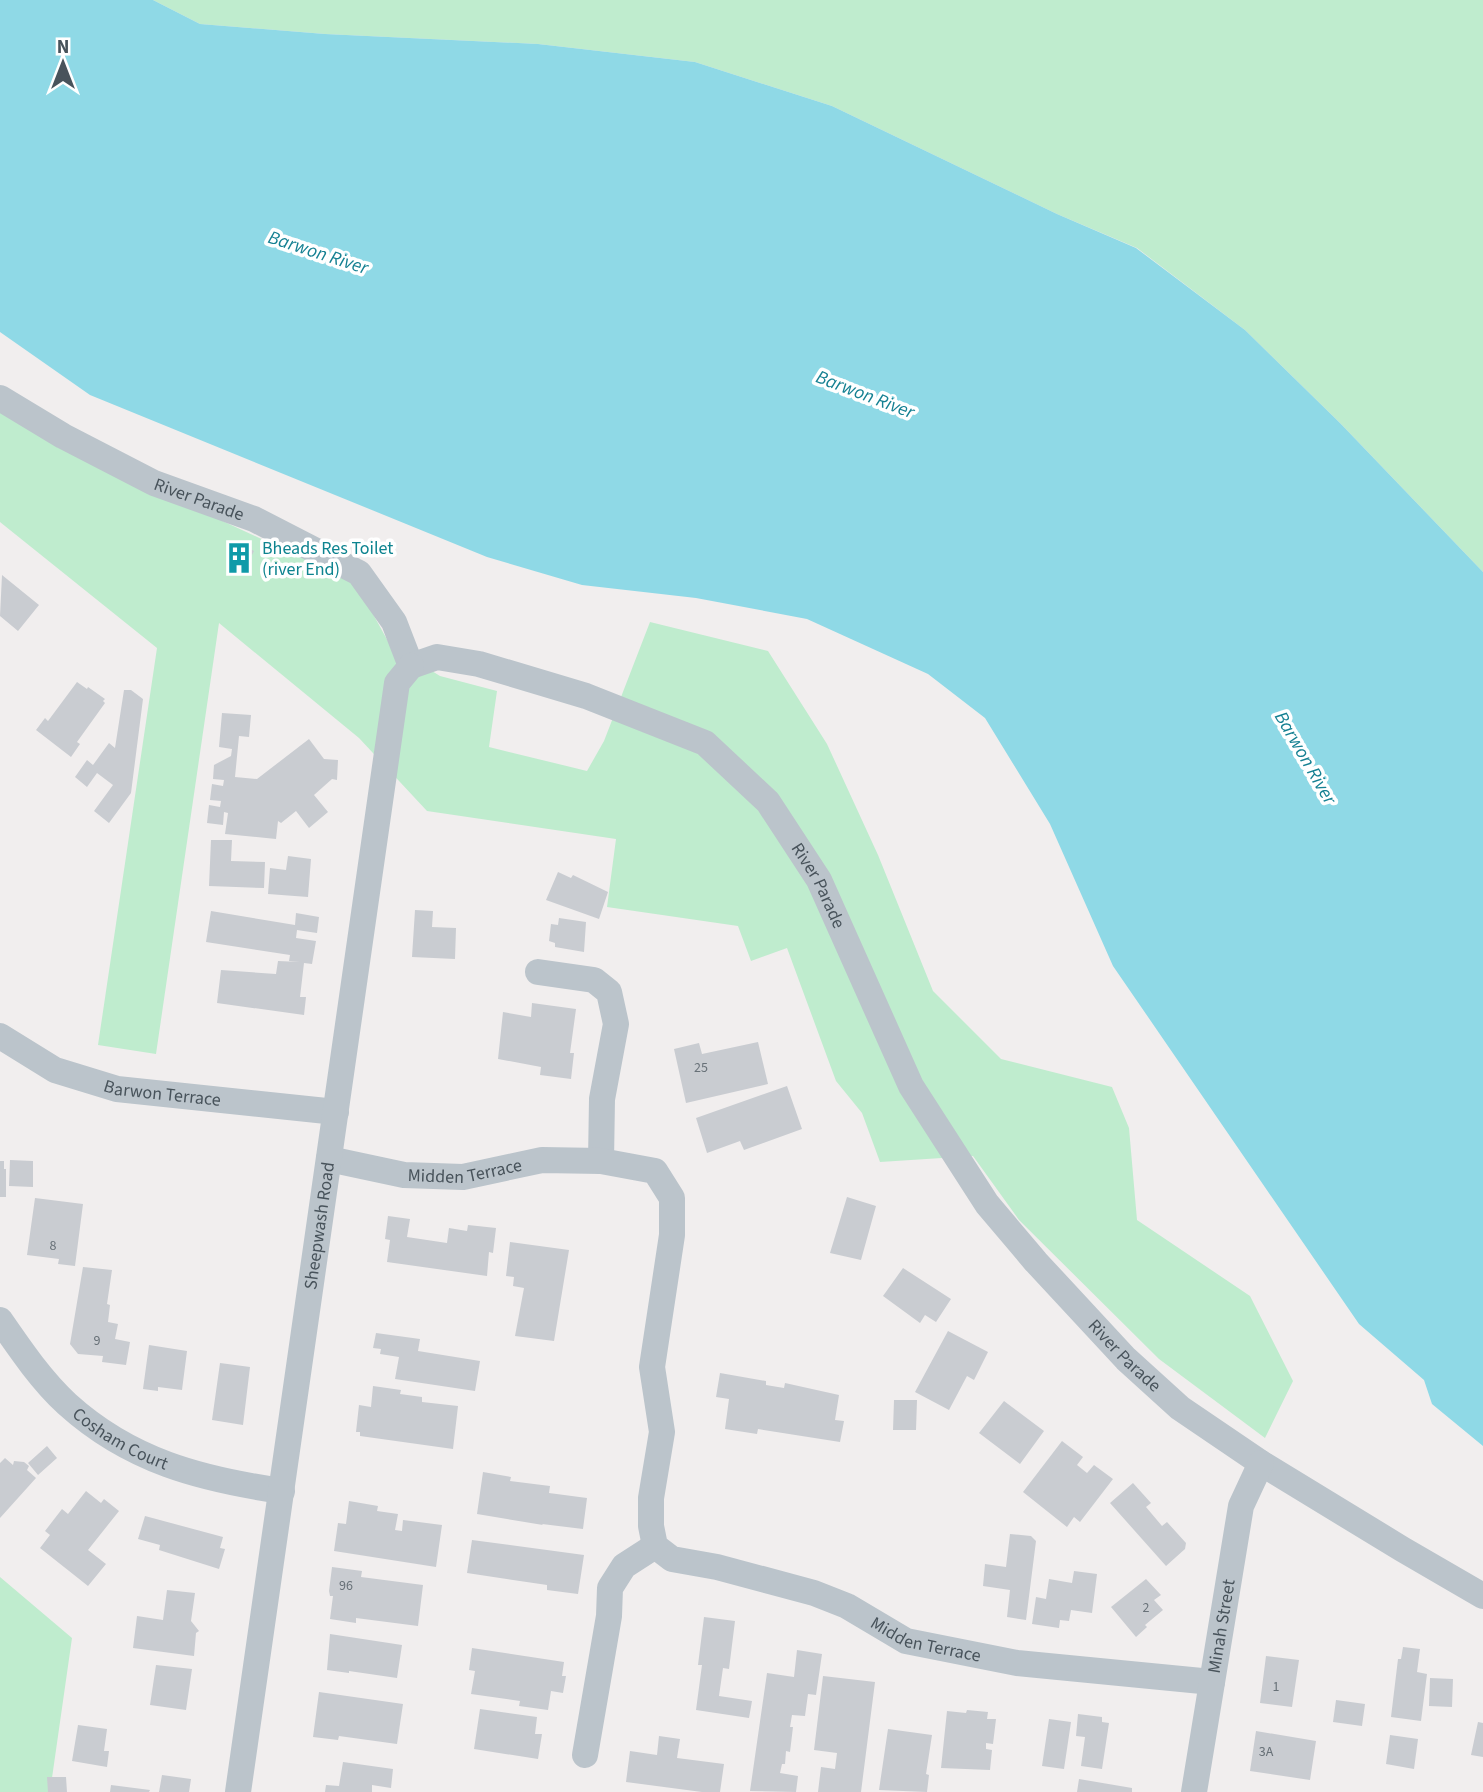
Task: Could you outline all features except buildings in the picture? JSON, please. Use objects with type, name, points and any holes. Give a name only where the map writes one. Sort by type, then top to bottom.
[{"type":"street","name":"River Parade","points":[[0,398],[63,436],[154,483],[254,519],[359,573],[394,622],[411,666],[437,657],[479,664],[586,696],[705,743],[768,802],[819,880],[911,1086],[987,1204],[1036,1262],[1126,1359],[1180,1408],[1261,1463],[1483,1596]]},
{"type":"street","name":"Sheepwash Road","points":[[238,1792],[397,683],[411,666]]},
{"type":"street","points":[[538,972],[594,980],[609,992],[615,1024],[602,1099],[601,1161]]},
{"type":"street","name":"Barwon Terrace","points":[[0,1035],[55,1070],[117,1089],[336,1112]]},
{"type":"street","name":"Midden Terrace","points":[[329,1159],[404,1175],[463,1177],[542,1160],[601,1161],[655,1171],[672,1198],[672,1235],[652,1367],[663,1432],[651,1498],[651,1526],[655,1546],[672,1559],[717,1566],[814,1593],[847,1606],[906,1642],[1017,1663],[1212,1682]]},
{"type":"street","name":"Cosham Court","points":[[0,1320],[39,1374],[67,1404],[99,1428],[146,1457],[192,1474],[282,1491]]},
{"type":"street","name":"Minah Street","points":[[1194,1792],[1241,1506],[1261,1463]]},
{"type":"street","points":[[585,1755],[609,1616],[610,1587],[624,1566],[655,1546]]},
{"type":"green space","points":[[153,0],[1483,0],[1483,572],[1340,423],[1245,330],[1137,248],[1057,214],[832,106],[695,62],[538,44],[325,34],[200,24]]},
{"type":"green space","points":[[0,407],[173,498],[356,583],[390,645],[440,676],[497,691],[489,747],[587,771],[604,741],[650,622],[768,651],[827,744],[878,855],[933,991],[1001,1059],[1112,1087],[1129,1128],[1137,1220],[1250,1296],[1293,1381],[1265,1438],[1159,1359],[1019,1220],[973,1156],[880,1162],[862,1113],[836,1081],[787,948],[751,961],[738,926],[607,907],[616,839],[427,811],[359,738],[219,623],[156,1054],[98,1045],[157,648],[0,522]]},
{"type":"green space","points":[[0,1577],[72,1638],[50,1792],[0,1792]]},
{"type":"water","name":"Barwon River","points":[[0,0],[153,0],[200,24],[325,34],[538,44],[695,62],[832,106],[1057,214],[1136,248],[1245,330],[1340,423],[1483,572],[1483,1446],[1432,1404],[1424,1380],[1359,1324],[1113,966],[1050,824],[985,718],[928,674],[807,619],[696,598],[582,585],[487,557],[90,395],[0,332]]},
{"type":"place","name":"Bheads Res Toilet (river End)","points":[[239,558]]}]
